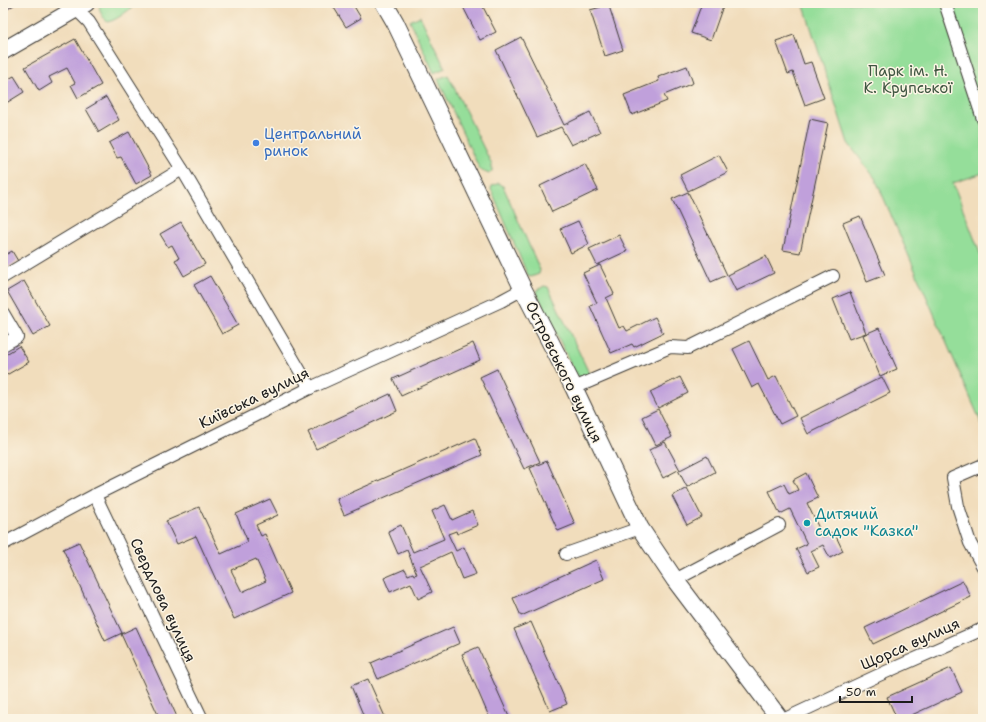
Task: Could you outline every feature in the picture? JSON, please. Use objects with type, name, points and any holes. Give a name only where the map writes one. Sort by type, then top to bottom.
[{"type":"main road","name":"Островського вулиця","points":[[384,3],[395,22],[523,288],[574,388],[640,528],[675,580],[780,719]]},
{"type":"main road","points":[[3,51],[77,5]]},
{"type":"street","points":[[945,3],[983,119]]},
{"type":"street","points":[[77,5],[182,169],[310,388]]},
{"type":"street","points":[[3,277],[182,169]]},
{"type":"street","points":[[574,388],[670,347],[688,348],[833,276]]},
{"type":"street","name":"Київська вулиця","points":[[3,544],[96,495],[310,388],[501,301],[523,288]]},
{"type":"street","points":[[3,313],[17,337],[3,346]]},
{"type":"street","points":[[983,465],[953,478],[958,506],[970,543],[983,567]]},
{"type":"street","name":"Свердлова вулиця","points":[[96,495],[202,719]]},
{"type":"street","points":[[675,580],[779,525]]},
{"type":"street","points":[[566,554],[640,528]]},
{"type":"street","name":"Щорса вулиця","points":[[786,719],[879,675],[983,629]]},
{"type":"green space","points":[[100,3],[135,3],[134,6],[121,16],[107,22],[101,13]]},
{"type":"green space","name":"Парк ім. Н. К. Крупської","points":[[803,3],[983,3],[983,173],[953,183],[983,261],[983,427],[875,178],[848,143]]},
{"type":"green space","points":[[420,16],[445,68],[434,73],[410,21]]},
{"type":"green space","points":[[448,75],[492,165],[492,171],[489,174],[480,170],[438,79]]},
{"type":"green space","points":[[499,183],[503,186],[540,270],[539,274],[531,277],[528,276],[491,189],[492,186]]},
{"type":"green space","points":[[544,286],[548,287],[589,373],[586,378],[580,378],[576,375],[536,291]]},
{"type":"building","points":[[3,3],[17,3],[3,12]]},
{"type":"building","points":[[331,3],[352,3],[361,18],[346,27]]},
{"type":"building","points":[[461,3],[481,3],[496,32],[480,40]]},
{"type":"building","points":[[599,3],[616,3],[609,6],[623,50],[605,56],[590,10],[601,7]]},
{"type":"building","points":[[702,3],[724,3],[711,40],[691,33]]},
{"type":"building","points":[[794,35],[804,64],[811,62],[824,98],[805,105],[793,72],[788,74],[776,41]]},
{"type":"building","points":[[521,37],[564,125],[590,112],[600,132],[571,145],[561,127],[537,137],[496,50]]},
{"type":"building","points":[[75,39],[101,85],[78,98],[71,85],[75,83],[67,68],[49,77],[52,83],[39,91],[25,67]]},
{"type":"building","points":[[687,66],[693,83],[664,95],[667,101],[632,115],[624,95],[659,81],[658,77]]},
{"type":"building","points":[[14,76],[24,92],[3,105],[3,82]]},
{"type":"building","points":[[106,97],[119,120],[99,132],[86,109]]},
{"type":"building","points":[[810,119],[828,123],[800,253],[783,250]]},
{"type":"building","points":[[129,132],[152,175],[136,184],[121,157],[117,158],[109,143]]},
{"type":"building","points":[[719,155],[728,172],[688,191],[680,175]]},
{"type":"building","points":[[585,164],[598,190],[552,212],[540,186]]},
{"type":"building","points":[[688,192],[727,275],[711,282],[672,199]]},
{"type":"building","points":[[860,216],[885,275],[867,282],[843,223]]},
{"type":"building","points":[[578,221],[589,244],[571,253],[560,229]]},
{"type":"building","points":[[181,222],[205,264],[184,276],[175,260],[179,258],[172,245],[168,247],[160,234]]},
{"type":"building","points":[[619,235],[627,251],[597,265],[589,249]]},
{"type":"building","points":[[3,247],[7,254],[12,251],[18,261],[3,270]]},
{"type":"building","points":[[766,256],[774,273],[736,291],[728,275]]},
{"type":"building","points":[[600,265],[614,294],[606,298],[619,328],[624,326],[627,331],[655,317],[663,333],[634,347],[632,344],[611,353],[590,306],[597,303],[583,273]]},
{"type":"building","points":[[210,276],[238,325],[222,334],[194,285]]},
{"type":"building","points":[[24,281],[50,326],[33,336],[7,291]]},
{"type":"building","points":[[850,292],[866,333],[849,339],[833,299]]},
{"type":"building","points":[[879,328],[897,369],[880,376],[863,335]]},
{"type":"building","points":[[749,341],[768,380],[776,376],[796,416],[780,424],[759,384],[752,388],[733,349]]},
{"type":"building","points":[[473,343],[480,360],[401,396],[393,379]]},
{"type":"building","points":[[19,346],[29,362],[3,377],[3,356]]},
{"type":"building","points":[[497,369],[540,462],[524,469],[480,377]]},
{"type":"building","points":[[680,377],[688,393],[658,408],[650,392]]},
{"type":"building","points":[[882,377],[890,393],[808,434],[800,418]]},
{"type":"building","points":[[390,394],[397,411],[316,449],[308,432]]},
{"type":"building","points":[[658,409],[672,437],[656,445],[642,417]]},
{"type":"building","points":[[475,438],[482,455],[344,515],[337,499]]},
{"type":"building","points":[[665,442],[680,470],[707,456],[715,472],[687,487],[678,470],[663,478],[649,450]]},
{"type":"building","points":[[547,461],[575,524],[558,531],[530,468]]},
{"type":"building","name":"Дитячий садок \"Казка\"","points":[[806,473],[818,498],[807,503],[823,537],[834,532],[843,551],[830,558],[823,545],[811,551],[819,567],[808,572],[796,549],[807,544],[790,509],[780,514],[769,491],[784,484],[789,494],[798,490],[793,480]]},
{"type":"building","points":[[687,488],[702,517],[687,525],[672,496]]},
{"type":"building","points":[[270,499],[278,515],[256,525],[261,536],[265,534],[291,593],[234,619],[196,536],[177,544],[166,521],[199,507],[221,554],[248,542],[236,514]],"holes":[[[256,559],[266,581],[242,592],[231,570]]]},
{"type":"building","points":[[445,505],[452,520],[472,511],[478,525],[457,534],[456,531],[448,534],[456,551],[464,547],[476,574],[462,579],[451,552],[420,566],[432,592],[418,599],[411,583],[390,592],[384,578],[405,569],[408,575],[413,573],[414,575],[417,574],[407,550],[398,554],[388,531],[401,525],[413,552],[444,539],[432,511]]},
{"type":"building","points":[[79,542],[122,633],[105,641],[63,549]]},
{"type":"building","points":[[596,560],[604,579],[521,616],[513,598]]},
{"type":"building","points":[[963,581],[971,597],[873,644],[865,628]]},
{"type":"building","points":[[531,622],[567,704],[550,711],[514,629]]},
{"type":"building","points":[[136,627],[178,719],[160,719],[121,634]]},
{"type":"building","points":[[453,627],[460,643],[378,679],[371,663]]},
{"type":"building","points":[[478,647],[510,719],[490,719],[462,654]]},
{"type":"building","points":[[951,668],[962,692],[903,719],[897,719],[887,697]]},
{"type":"building","points":[[368,679],[386,719],[365,719],[351,686]]},
{"type":"place","name":"Центральний ринок","points":[[256,143]]},
{"type":"place","name":"Дитячий садок \"Казка\"","points":[[807,523]]}]
